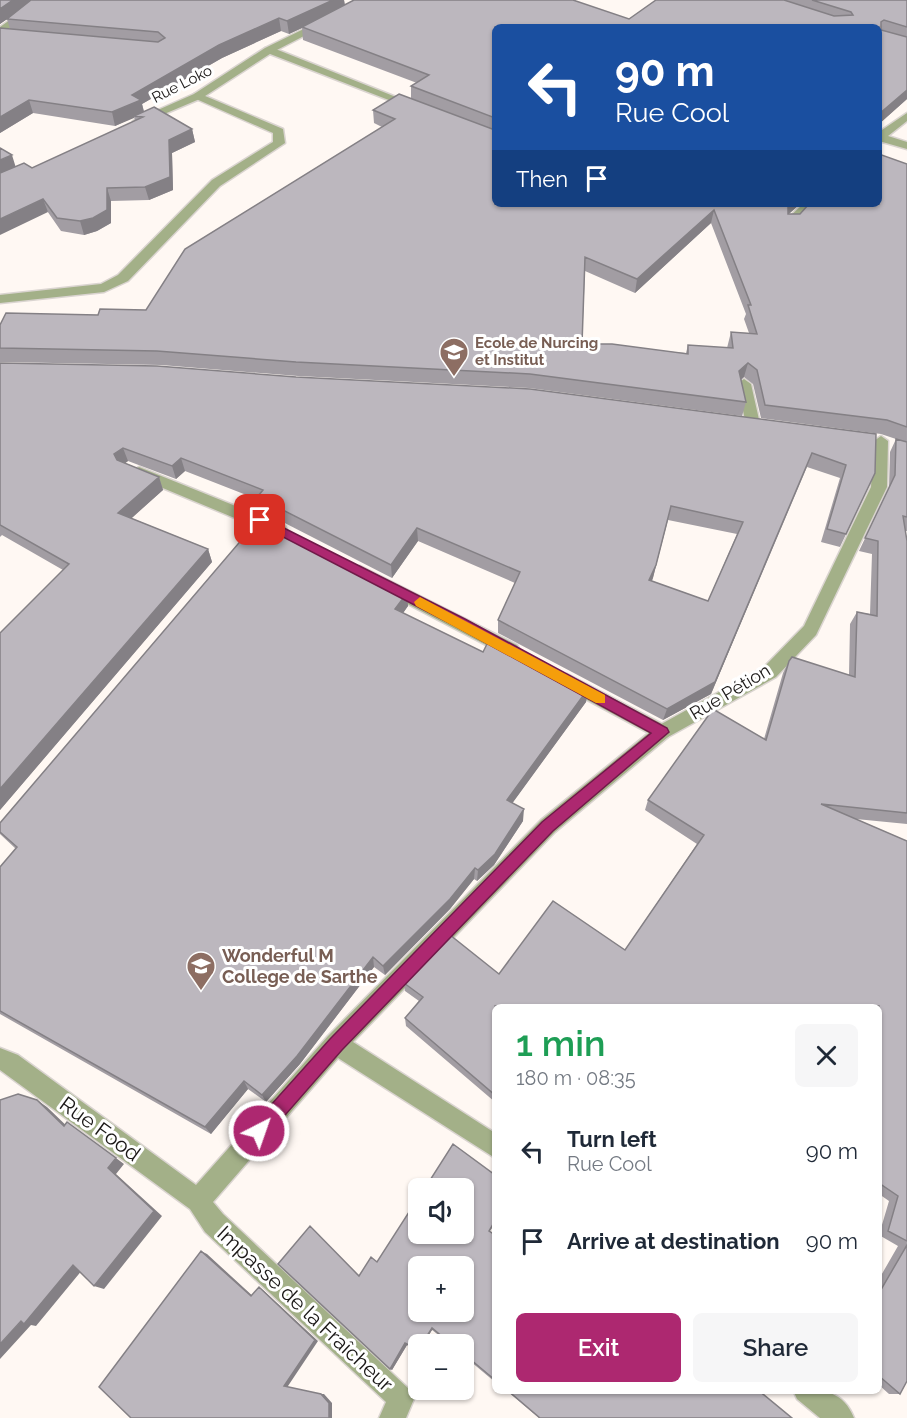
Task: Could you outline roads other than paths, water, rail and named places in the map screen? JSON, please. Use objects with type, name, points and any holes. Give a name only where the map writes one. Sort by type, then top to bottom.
[{"type":"street","points":[[0,34],[44,0]]},
{"type":"street","name":"Rue Loko","points":[[125,128],[198,96],[269,50],[338,16]]},
{"type":"street","points":[[0,34],[12,37]]},
{"type":"street","points":[[269,50],[430,113]]},
{"type":"street","points":[[0,299],[76,293],[104,288],[123,278],[216,183],[279,143],[279,131],[198,96]]},
{"type":"street","points":[[882,136],[907,116]]},
{"type":"street","points":[[882,139],[907,146]]},
{"type":"street","points":[[790,223],[807,207]]},
{"type":"street","points":[[744,384],[754,423]]},
{"type":"street","name":"Rue Pétion","points":[[198,1201],[336,1044],[548,826],[662,732],[770,672],[810,630],[879,487],[883,442]]},
{"type":"street","points":[[129,468],[260,520],[292,536]]},
{"type":"street","points":[[245,538],[260,520]]},
{"type":"street","points":[[344,563],[531,661]]},
{"type":"street","points":[[551,672],[662,732]]},
{"type":"street","points":[[336,1044],[492,1144]]},
{"type":"street","name":"Rue Food","points":[[3,1065],[198,1201]]},
{"type":"street","name":"Impasse de la Fraîcheur","points":[[198,1201],[213,1223],[401,1399],[392,1418]]},
{"type":"street","points":[[811,1394],[841,1418]]},
{"type":"place","name":"Ecole de Nurcing et Institut","points":[[454,378]]},
{"type":"place","name":"Wonderful M College de Sarthe","points":[[201,992]]}]
